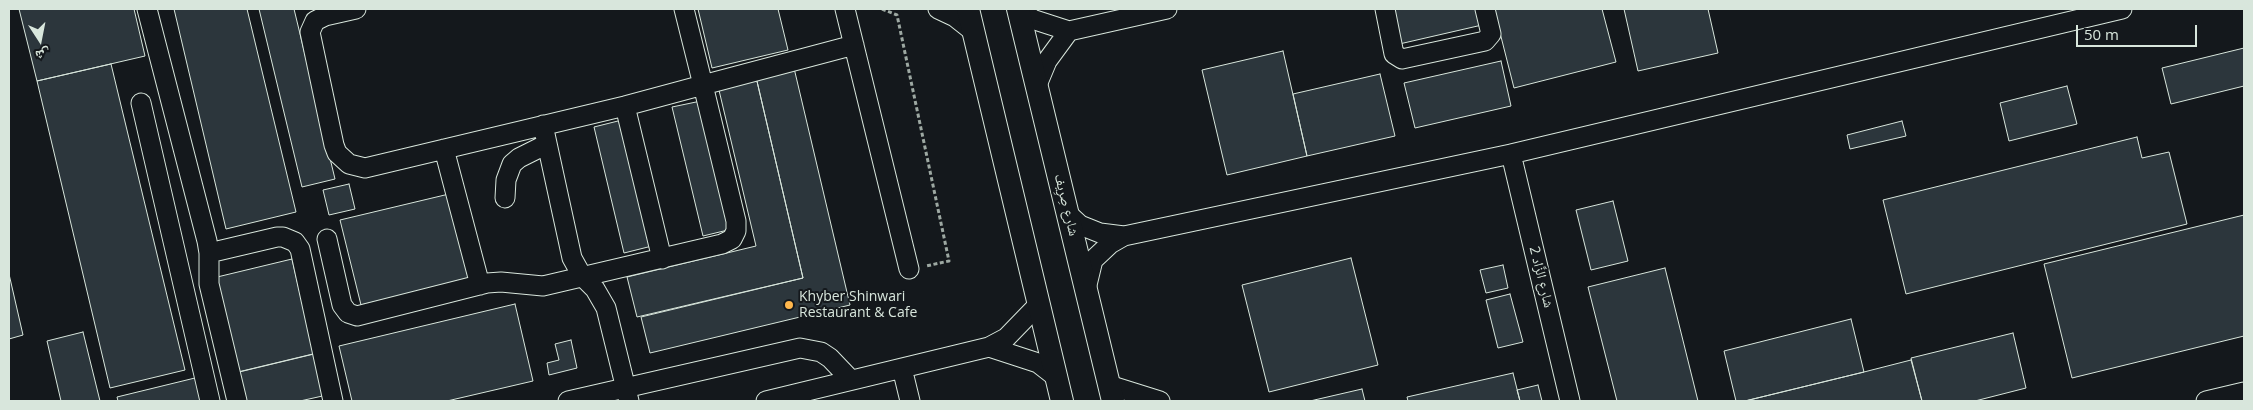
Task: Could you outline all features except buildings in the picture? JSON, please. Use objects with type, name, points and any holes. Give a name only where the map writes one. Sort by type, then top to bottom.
[{"type":"main road","points":[[968,9],[1062,401]]},
{"type":"main road","name":"شارع صِرِيف","points":[[1018,9],[1111,393]]},
{"type":"street","points":[[147,9],[210,253],[209,284],[237,401]]},
{"type":"street","points":[[356,9],[324,16],[315,21],[310,32],[337,153],[349,164],[365,168],[625,106],[854,45]]},
{"type":"street","points":[[327,238],[342,304],[348,313],[352,315],[362,315],[480,285],[501,282],[542,286],[662,259],[722,244],[732,239],[736,231],[736,221],[684,9]]},
{"type":"street","points":[[845,9],[908,269]]},
{"type":"street","points":[[938,9],[955,16],[974,32]]},
{"type":"street","points":[[1022,9],[1032,19],[1069,31]]},
{"type":"street","points":[[1037,85],[1046,61],[1069,31],[1118,14],[1167,9]]},
{"type":"street","points":[[1385,9],[1394,54],[1402,59],[1485,41],[1491,34],[1485,9]]},
{"type":"street","points":[[1086,289],[1093,260],[1110,244],[1124,236],[1510,154],[2122,9]]},
{"type":"street","points":[[141,103],[210,401]]},
{"type":"street","points":[[625,106],[662,259]]},
{"type":"street","points":[[543,125],[572,258],[582,276],[595,289],[606,308],[628,395]]},
{"type":"street","points":[[505,198],[506,180],[512,164],[519,158],[547,144]]},
{"type":"street","points":[[444,149],[480,285]]},
{"type":"street","name":"شارع الزَّاد 2","points":[[1510,154],[1570,401]]},
{"type":"street","points":[[1068,213],[1080,225],[1100,233],[1124,236]]},
{"type":"street","points":[[210,253],[277,237],[284,237],[295,242],[300,249],[334,401]]},
{"type":"street","points":[[774,400],[989,347],[1006,338],[1038,305]]},
{"type":"street","points":[[989,347],[1038,363],[1056,377]]},
{"type":"street","points":[[568,401],[628,395],[800,348],[821,352],[830,358],[851,380]]},
{"type":"street","points":[[902,368],[910,401]]},
{"type":"street","points":[[2206,401],[2244,392]]},
{"type":"street","points":[[1111,393],[1160,401]]},
{"type":"path","points":[[882,9],[897,15],[949,261],[908,269]]},
{"type":"place","name":"Khyber Shinwari Restaurant & Cafe","points":[[789,305]]}]
